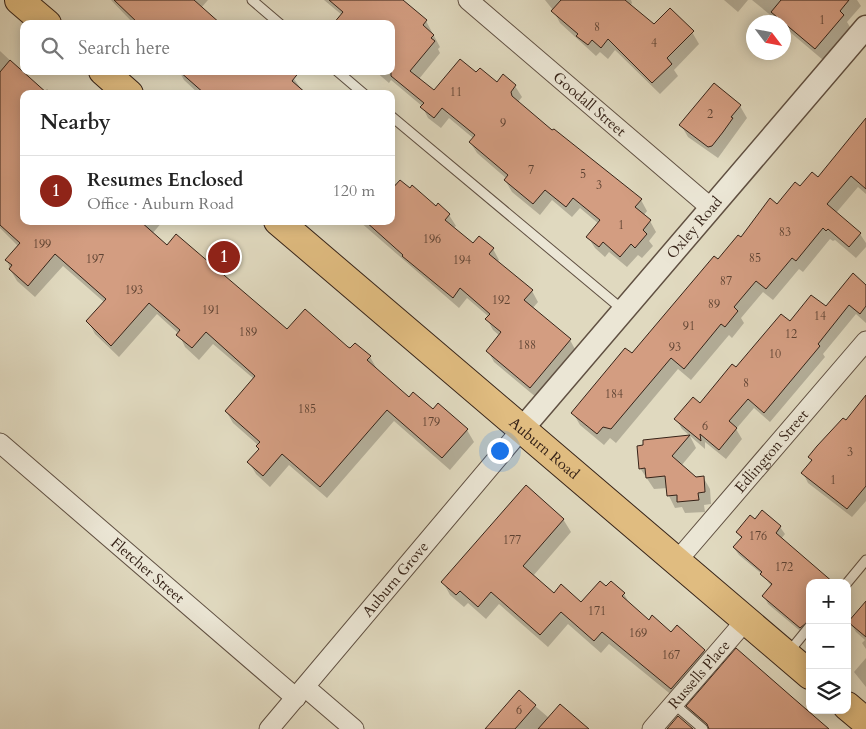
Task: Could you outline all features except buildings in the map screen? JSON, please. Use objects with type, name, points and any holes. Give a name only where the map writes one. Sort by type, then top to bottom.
[{"type":"main road","points":[[19,0],[42,20]]},
{"type":"main road","points":[[107,75],[124,90]]},
{"type":"main road","name":"Auburn Road","points":[[283,225],[806,672]]},
{"type":"main road","points":[[851,709],[866,722]]},
{"type":"street","name":"Goodall Street","points":[[468,0],[710,208]]},
{"type":"street","name":"Oxley Road","points":[[522,429],[710,208],[865,31]]},
{"type":"street","name":"Edlington Street","points":[[677,561],[866,341]]},
{"type":"street","name":"Auburn Grove","points":[[269,729],[522,429]]},
{"type":"street","name":"Fletcher Street","points":[[0,443],[300,692],[354,729]]},
{"type":"street","name":"Russells Place","points":[[652,729],[746,620]]},
{"type":"lane","points":[[252,0],[275,20]]},
{"type":"lane","points":[[342,75],[359,90]]},
{"type":"lane","points":[[395,119],[623,310]]},
{"type":"lane","points":[[850,579],[866,560]]},
{"type":"lane","points":[[786,655],[806,631]]},
{"type":"lane","points":[[674,704],[703,729]]},
{"type":"place","name":"Resumes Enclosed","points":[[224,257]]}]
